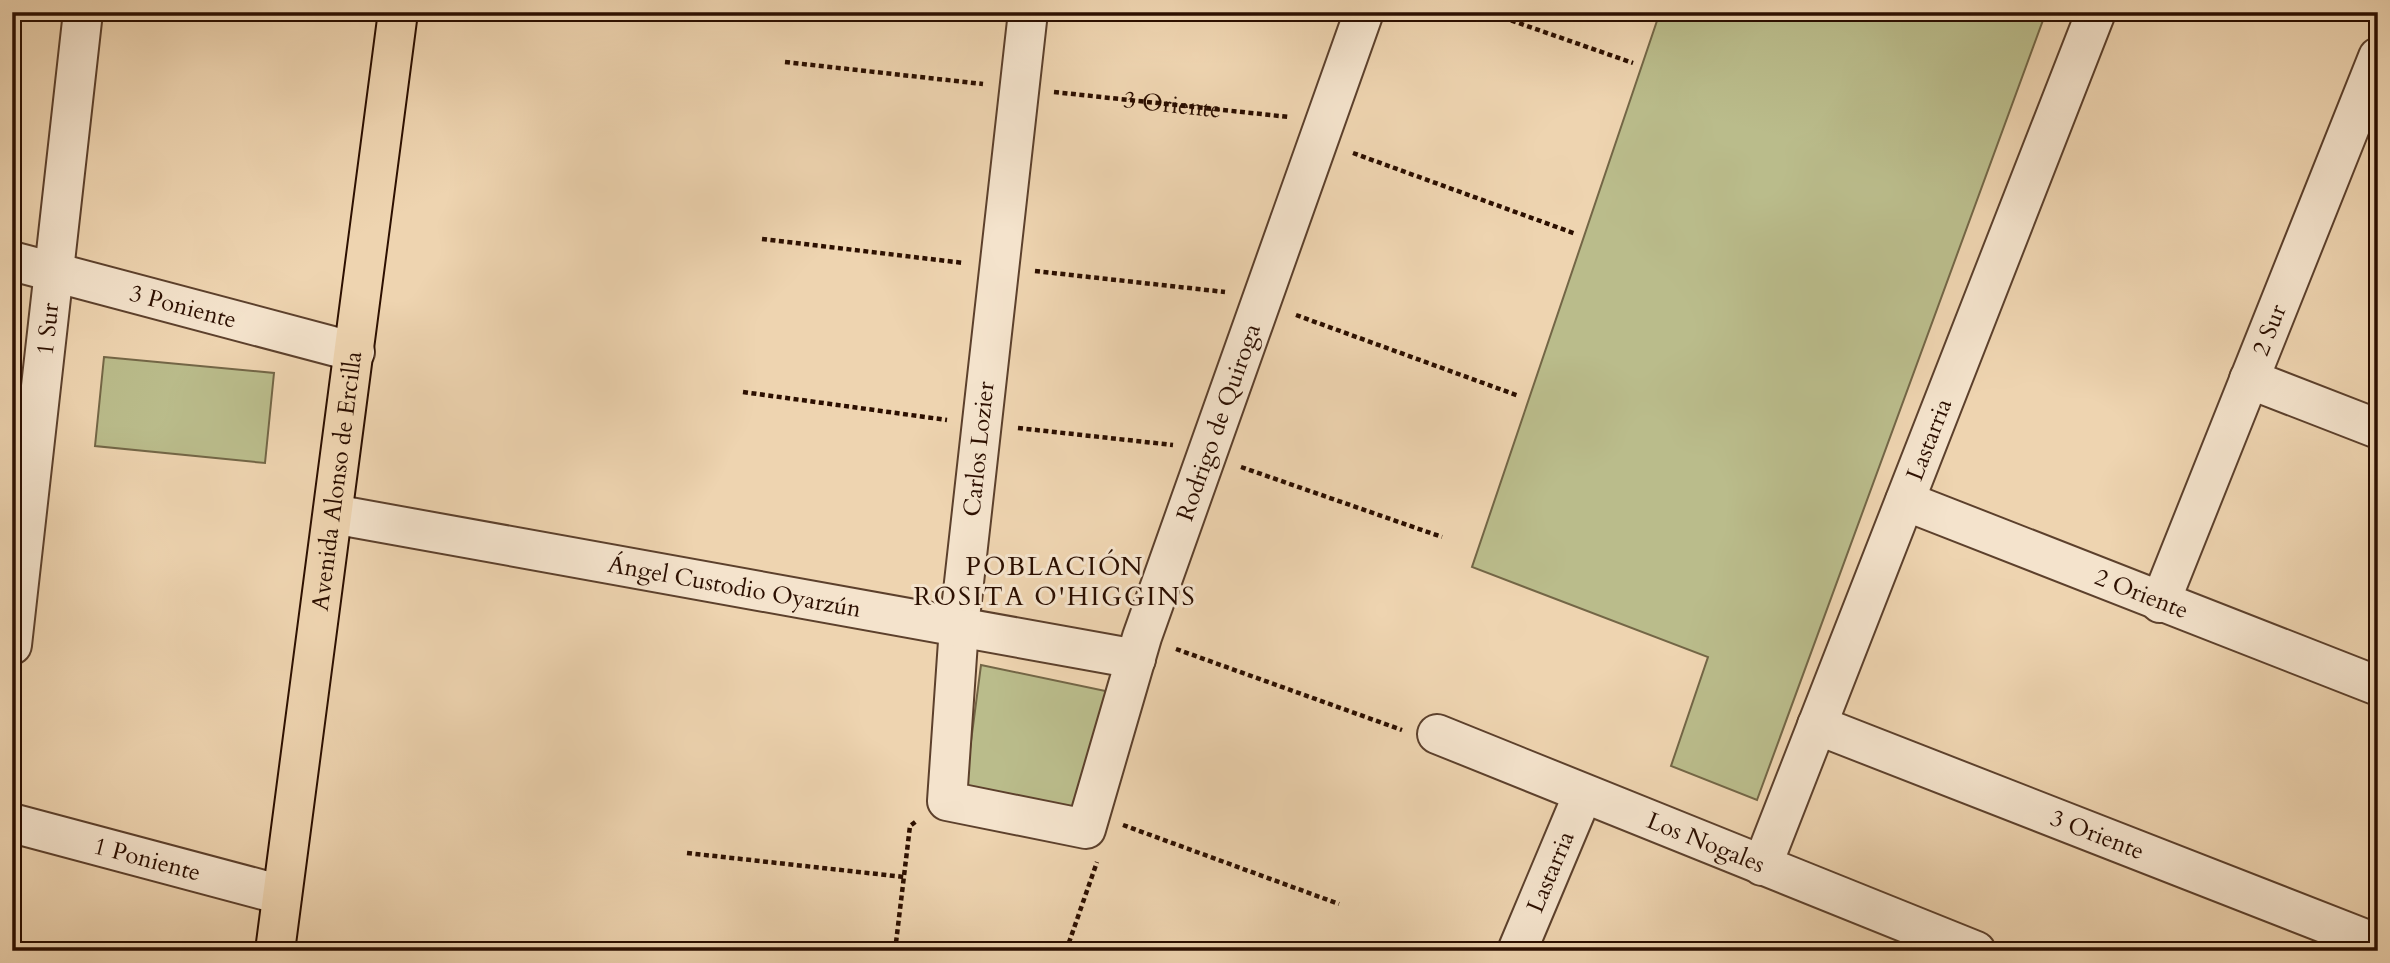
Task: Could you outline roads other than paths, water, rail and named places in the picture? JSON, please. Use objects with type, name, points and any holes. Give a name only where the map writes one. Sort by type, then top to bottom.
[{"type":"main road","name":"Avenida Alonso de Ercilla","points":[[275,951],[398,12]]},
{"type":"street","name":"1 Sur","points":[[12,645],[83,12]]},
{"type":"street","name":"Carlos Lozier","points":[[1028,12],[959,627],[947,801],[1089,821]]},
{"type":"street","name":"Rodrigo de Quiroga","points":[[1089,821],[1139,648],[1364,12]]},
{"type":"street","name":"Lastarria","points":[[1762,866],[2096,12]]},
{"type":"street","name":"2 Sur","points":[[2160,603],[2378,57]]},
{"type":"street","name":"3 Poniente","points":[[12,261],[355,352]]},
{"type":"street","points":[[2249,379],[2378,429]]},
{"type":"street","name":"2 Oriente","points":[[1905,501],[2160,603],[2378,686]]},
{"type":"street","name":"Ángel Custodio Oyarzún","points":[[333,514],[959,627],[1139,648]]},
{"type":"street","name":"3 Oriente","points":[[1817,726],[2378,944]]},
{"type":"street","name":"Los Nogales","points":[[1437,734],[1976,951]]},
{"type":"street","name":"Lastarria","points":[[1517,951],[1583,794]]},
{"type":"street","name":"1 Poniente","points":[[12,823],[282,895]]},
{"type":"district","name":"POBLACIÓN ROSITA O'HIGGINS","points":[[1055,581]]}]
